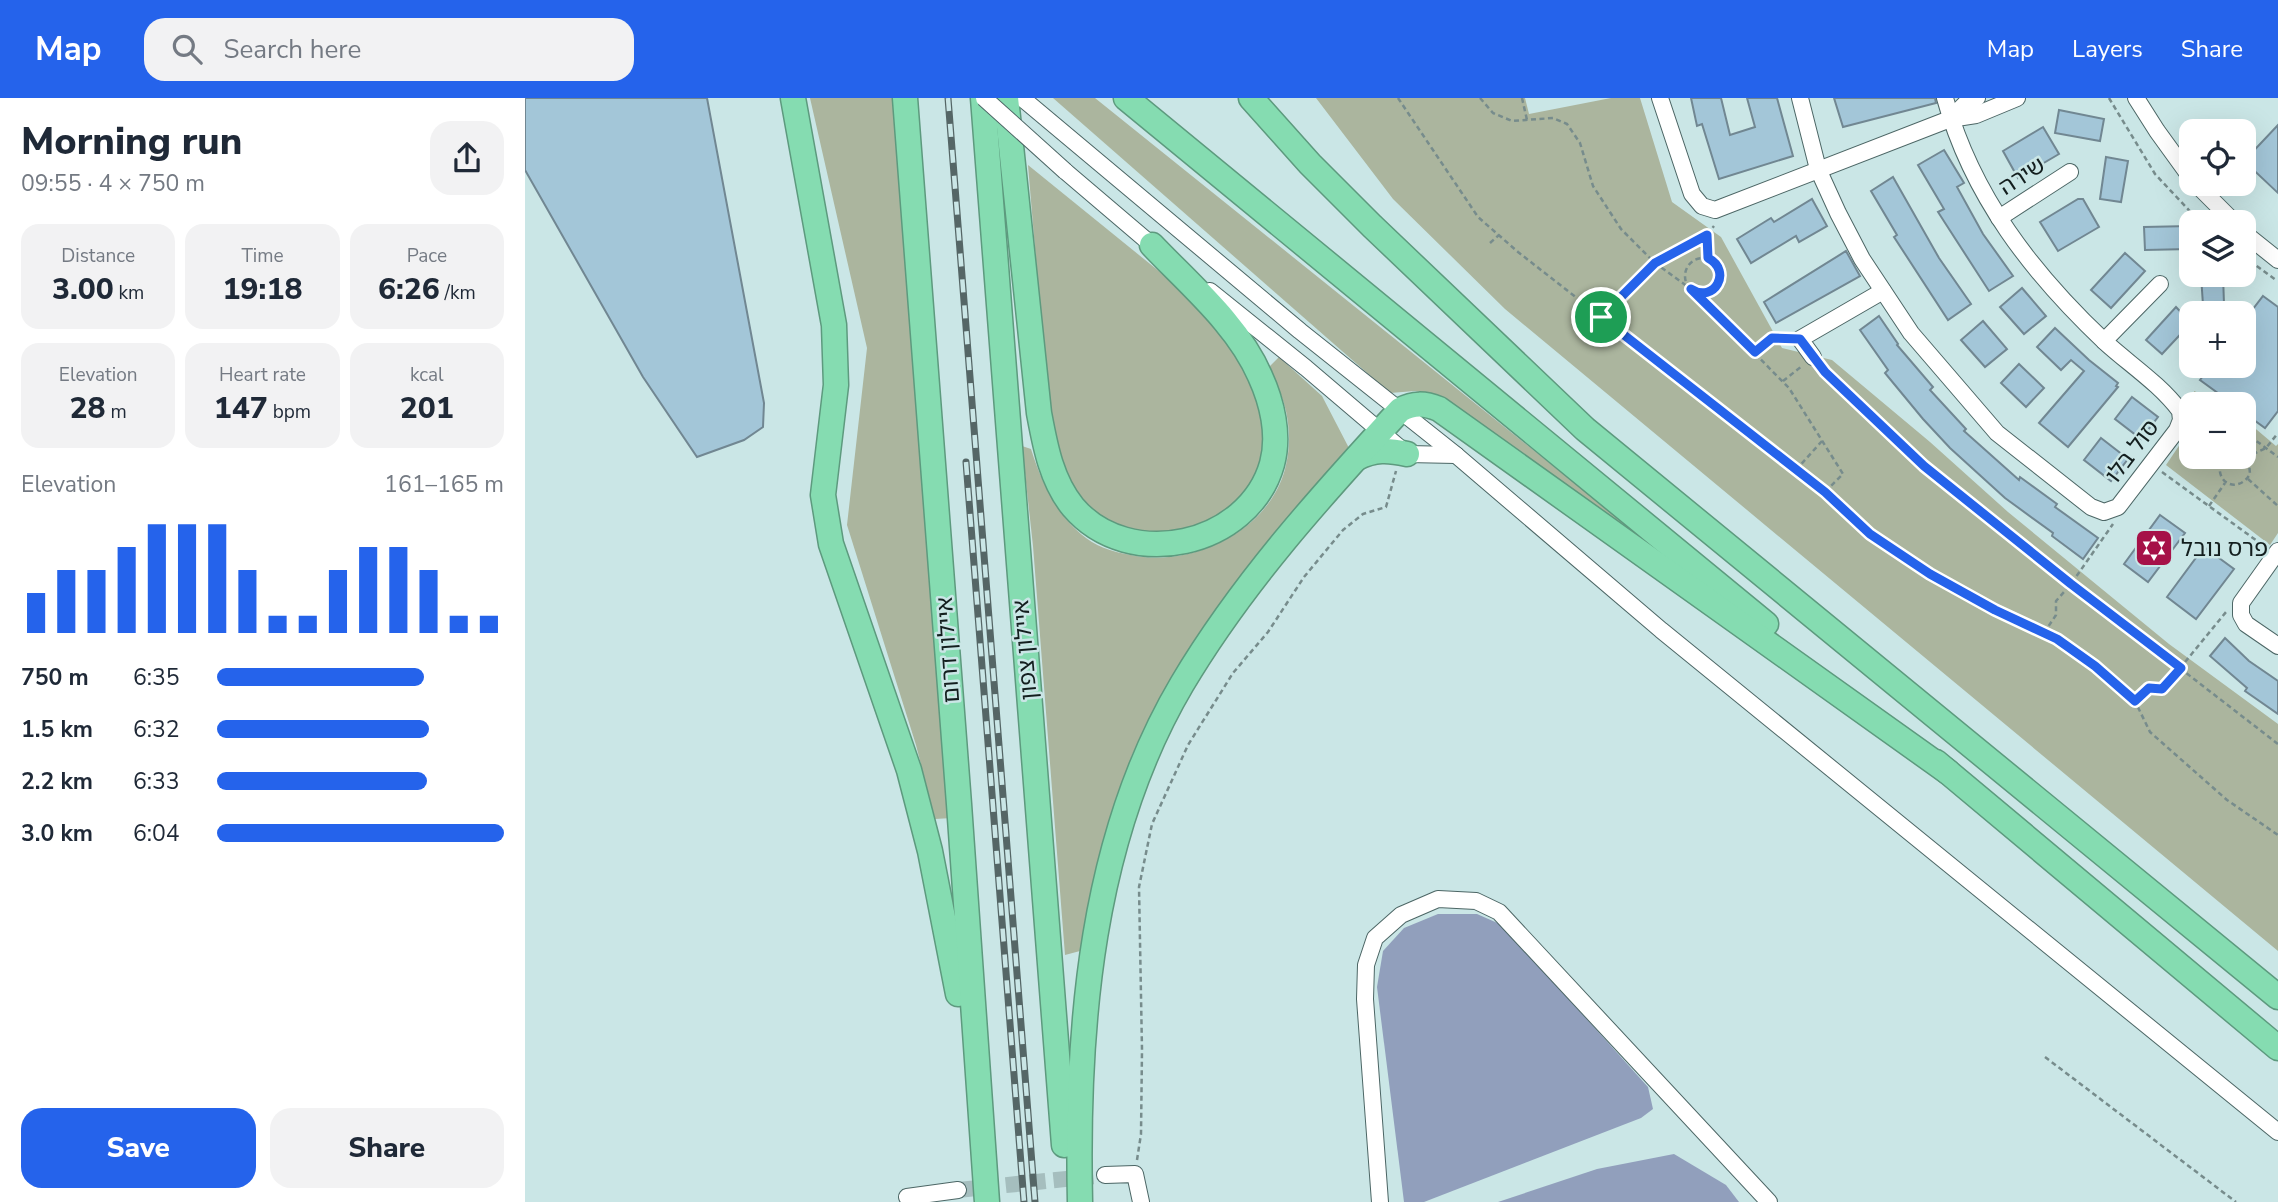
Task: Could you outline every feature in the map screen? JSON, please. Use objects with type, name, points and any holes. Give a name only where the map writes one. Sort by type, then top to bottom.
[{"type":"highway","points":[[793,98],[834,325],[837,385],[823,495],[831,544],[894,724],[921,812],[978,1099]]},
{"type":"highway","name":"איילון דרום","points":[[905,98],[987,1202]]},
{"type":"highway","name":"איילון צפון","points":[[983,98],[1069,1202]]},
{"type":"highway","points":[[1006,98],[1039,413],[1050,464],[1065,496],[1096,529],[1125,540],[1156,545],[1207,534],[1234,518],[1257,494],[1269,472],[1273,463],[1275,432],[1271,404],[1252,359],[1220,315],[1152,245]]},
{"type":"highway","points":[[1126,98],[1948,772],[2278,1048]]},
{"type":"highway","points":[[1251,98],[1310,164],[1585,429],[2278,997]]},
{"type":"highway","points":[[1080,1202],[1079,1105],[1087,992],[1114,846],[1139,775],[1160,724],[1182,684],[1225,618],[1354,460],[1400,410],[1420,404],[1439,409],[1948,772]]},
{"type":"highway","points":[[1354,460],[1369,452],[1386,450],[1407,454]]},
{"type":"highway","points":[[1887,676],[2278,976]]},
{"type":"street","points":[[983,98],[1152,245],[1306,368],[1407,454],[1456,455]]},
{"type":"street","points":[[1022,98],[1290,323],[1456,455],[1661,630],[2278,1132]]},
{"type":"street","points":[[1660,98],[1692,194],[1702,206],[1722,208],[1950,119],[1976,115],[2017,98]]},
{"type":"street","name":"סול בלו","points":[[1800,98],[1818,169],[1862,259],[1911,334],[1997,433],[2091,507],[2104,512],[2118,507],[2177,430],[2181,420],[2180,411],[2104,341],[2045,281],[1999,218],[1970,170],[1950,119],[1945,98]]},
{"type":"street","points":[[1950,119],[1966,103],[1977,98]]},
{"type":"street","points":[[2136,98],[2179,161]]},
{"type":"street","name":"שירה","points":[[1999,218],[2070,172]]},
{"type":"street","points":[[2208,196],[2222,210]]},
{"type":"street","points":[[2256,242],[2278,260]]},
{"type":"street","points":[[2104,341],[2160,284]]},
{"type":"street","points":[[1814,357],[1800,339],[1883,291]]},
{"type":"street","points":[[2276,552],[2241,603],[2241,615],[2246,624],[2278,646]]},
{"type":"street","points":[[1380,1202],[1365,999],[1366,965],[1375,938],[1401,915],[1438,900],[1476,901],[1499,912],[1769,1202]]},
{"type":"street","points":[[1105,1175],[1135,1174],[1141,1202]]},
{"type":"street","points":[[907,1196],[958,1190]]},
{"type":"path","points":[[1398,98],[1478,217],[1499,235],[1825,492],[1870,534],[1930,574],[1995,610],[2057,639],[2095,666],[2135,701],[2150,732],[2227,800],[2278,835]]},
{"type":"path","points":[[1481,98],[1493,113],[1512,121],[1553,118],[1567,124],[1580,143],[1593,186],[1621,229],[1655,263],[1691,289],[1696,293],[1713,291],[1720,282],[1718,266],[1708,258],[1696,259],[1687,267],[1685,279],[1691,289],[1783,381],[1843,474],[1825,492]]},
{"type":"path","points":[[1522,98],[1527,120]]},
{"type":"path","points":[[2109,98],[2155,174],[2189,210]]},
{"type":"path","points":[[1708,258],[1707,235],[1722,208]]},
{"type":"path","points":[[1490,243],[1499,235]]},
{"type":"path","points":[[1601,317],[1655,263],[1707,235]]},
{"type":"path","points":[[2256,266],[2276,281]]},
{"type":"path","points":[[1755,352],[1772,338],[1800,339]]},
{"type":"path","points":[[1783,381],[1814,357],[1825,372],[1924,466],[2278,744]]},
{"type":"path","points":[[2256,453],[2266,449],[2278,433]]},
{"type":"path","points":[[1796,470],[1822,441]]},
{"type":"path","points":[[2256,441],[2278,457]]},
{"type":"path","points":[[1135,1174],[1141,1134],[1139,887],[1152,824],[1188,745],[1233,673],[1268,632],[1304,577],[1343,530],[1363,514],[1386,507],[1395,472],[1407,454]]},
{"type":"path","points":[[2151,464],[2276,552]]},
{"type":"path","points":[[2221,469],[2220,475],[2225,482],[2236,485],[2248,479]]},
{"type":"path","points":[[2248,479],[2250,469]]},
{"type":"path","points":[[2248,479],[2278,506]]},
{"type":"path","points":[[2209,506],[2225,482]]},
{"type":"path","points":[[2044,633],[2056,615],[2056,601],[2111,528],[2118,507]]},
{"type":"path","points":[[2135,701],[2149,688],[2162,689],[2223,613],[2241,603]]},
{"type":"path","points":[[2045,1057],[2235,1202]]},
{"type":"green space","points":[[810,98],[894,98],[952,818],[935,819],[916,745],[847,525],[867,348]]},
{"type":"green space","points":[[1053,98],[1095,98],[1654,547],[1431,395],[1415,391],[1390,393]]},
{"type":"green space","points":[[1316,98],[1525,98],[1529,114],[1611,98],[1640,98],[1672,202],[1721,237],[1782,348],[1832,360],[2008,512],[2169,644],[2278,724],[2278,951],[1505,309],[1393,199]]},
{"type":"green space","points":[[1028,165],[1176,285],[1243,364],[1261,407],[1265,448],[1254,480],[1239,499],[1214,519],[1168,534],[1114,527],[1081,500],[1065,474],[1053,433],[1046,380]]},
{"type":"green space","points":[[1279,357],[1322,396],[1350,450],[1181,664],[1154,709],[1132,755],[1108,824],[1080,951],[1065,955],[1033,546],[1022,446],[1031,449],[1040,475],[1059,509],[1091,542],[1123,553],[1159,558],[1206,548],[1248,525],[1265,508],[1278,488],[1286,465],[1289,427],[1284,402],[1268,368]]},
{"type":"green space","points":[[2256,429],[2276,446],[2278,444],[2278,533],[2270,545],[2166,465],[2179,446],[2179,469],[2256,469]]},
{"type":"water","points":[[1438,914],[1477,914],[1502,925],[1648,1087],[1653,1109],[1641,1118],[1424,1202],[1404,1202],[1377,987],[1383,951],[1404,928]]},
{"type":"water","points":[[1674,1154],[1726,1185],[1739,1202],[1498,1202],[1597,1169]]},
{"type":"building","points":[[525,98],[707,98],[764,403],[763,427],[744,440],[697,457],[643,377],[525,170]]},
{"type":"building","points":[[1691,98],[1721,98],[1730,135],[1755,127],[1747,98],[1777,98],[1793,156],[1719,179],[1702,124],[1697,126]]},
{"type":"building","points":[[1834,98],[1935,98],[1936,103],[1843,127]]},
{"type":"building","points":[[2059,110],[2104,119],[2100,141],[2055,133]]},
{"type":"building","points":[[2278,125],[2278,193],[2256,172],[2256,148]]},
{"type":"building","points":[[2043,127],[2059,154],[2018,178],[2003,151]]},
{"type":"building","points":[[1944,150],[1964,183],[1957,187],[1983,234],[2013,276],[1989,291],[1938,212],[1944,209],[1918,165]]},
{"type":"building","points":[[2106,157],[2128,161],[2121,202],[2100,199]]},
{"type":"building","points":[[1893,177],[1939,258],[1971,304],[1948,320],[1894,237],[1897,235],[1871,191]]},
{"type":"building","points":[[1812,199],[1827,226],[1799,242],[1796,236],[1751,263],[1737,239],[1771,218],[1774,222]]},
{"type":"building","points":[[2078,199],[2083,199],[2099,227],[2058,251],[2040,222]]},
{"type":"building","points":[[2179,226],[2179,249],[2145,250],[2144,227]]},
{"type":"building","points":[[1846,251],[1860,276],[1776,323],[1764,302]]},
{"type":"building","points":[[2125,253],[2145,271],[2111,308],[2091,290]]},
{"type":"building","points":[[2202,287],[2223,287],[2224,301],[2203,301]]},
{"type":"building","points":[[2022,288],[2046,316],[2024,334],[2000,307]]},
{"type":"building","points":[[2263,296],[2278,307],[2278,411],[2265,428],[2256,421],[2256,392],[2216,392],[2200,380],[2256,378],[2256,305]]},
{"type":"building","points":[[2176,307],[2179,310],[2179,336],[2162,354],[2146,340]]},
{"type":"building","points":[[1879,316],[1897,345],[1933,387],[1930,390],[1966,429],[1964,431],[2019,480],[2020,477],[2098,538],[2083,559],[2005,498],[1950,448],[1923,419],[1885,373],[1888,370],[1860,330]]},
{"type":"building","points":[[1983,321],[2007,349],[1985,367],[1961,340]]},
{"type":"building","points":[[2055,328],[2118,383],[2118,387],[2068,447],[2039,423],[2084,371],[2071,360],[2061,370],[2037,347]]},
{"type":"building","points":[[2019,364],[2044,388],[2026,407],[2001,383]]},
{"type":"building","points":[[2132,397],[2158,417],[2141,439],[2115,419]]},
{"type":"building","points":[[2101,438],[2128,459],[2111,481],[2084,460]]},
{"type":"building","name":"פרס נובל","points":[[2160,515],[2185,533],[2148,582],[2124,564]]},
{"type":"building","points":[[2204,547],[2234,569],[2196,619],[2167,597]]},
{"type":"building","points":[[2225,638],[2249,661],[2278,681],[2278,714],[2245,691],[2247,688],[2210,656]]},
{"type":"tunnel","points":[[958,1190],[1105,1175]]},
{"type":"railway","points":[[948,98],[1035,1202]]},
{"type":"railway","points":[[966,462],[1024,1202]]},
{"type":"place","name":"פרס נובל","points":[[2154,548]]},
{"type":"route","points":[[1707,235],[1708,258],[1718,266],[1720,282],[1713,291],[1707,293],[1696,293],[1691,289],[1755,352],[1772,338],[1800,339],[1825,372],[1924,466],[2181,668],[2162,689],[2149,688],[2135,701],[2095,666],[2057,639],[1995,610],[1930,574],[1870,534],[1825,492],[1601,317],[1655,263],[1707,235]]}]
